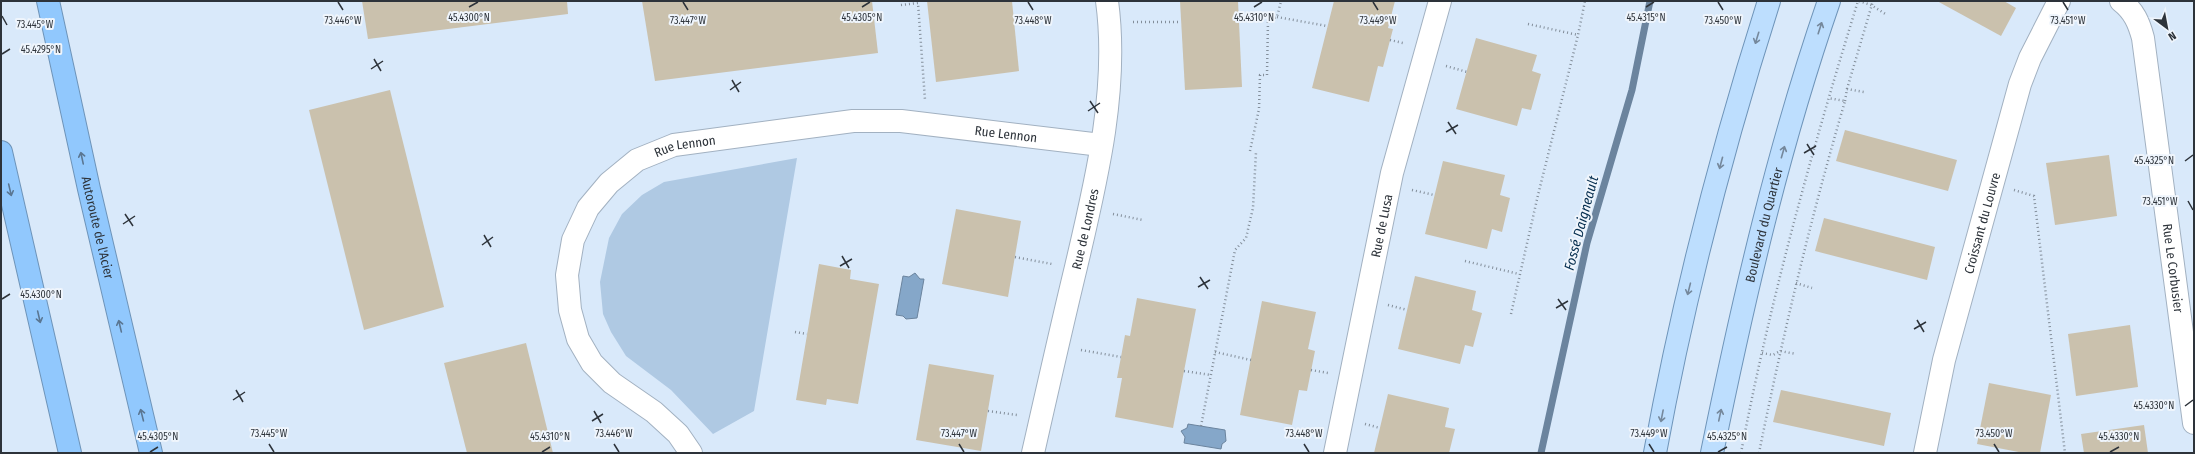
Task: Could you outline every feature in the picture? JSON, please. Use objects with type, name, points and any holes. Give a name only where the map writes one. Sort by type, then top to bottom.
[{"type":"highway","name":"Autoroute de l'Acier","points":[[48,1],[89,189],[151,453]]},
{"type":"highway","points":[[1,152],[70,453]]},
{"type":"main road","points":[[1655,453],[1677,342],[1709,210],[1769,1]]},
{"type":"main road","name":"Boulevard du Quartier","points":[[1712,453],[1741,318],[1766,216],[1828,1]]},
{"type":"street","name":"Rue de Londres","points":[[1033,453],[1094,192],[1106,116],[1109,61],[1107,1]]},
{"type":"street","name":"Rue de Lusa","points":[[1335,453],[1392,172],[1440,1]]},
{"type":"street","name":"Croissant du Louvre","points":[[1925,453],[1944,360],[2013,107],[2030,58],[2059,1]]},
{"type":"street","name":"Rue Le Corbusier","points":[[2122,1],[2131,10],[2138,22],[2145,50],[2194,423]]},
{"type":"street","name":"Rue Lennon","points":[[691,453],[678,434],[654,412],[607,378],[592,363],[578,339],[570,310],[567,275],[573,240],[588,208],[608,183],[637,160],[674,145],[853,121],[901,121],[1101,145]]},
{"type":"path","points":[[901,1],[901,4],[918,3],[927,124]]},
{"type":"path","points":[[1277,17],[1281,1]]},
{"type":"path","points":[[1511,314],[1519,274],[1585,1]]},
{"type":"path","points":[[1741,453],[1762,353],[1803,186],[1858,1],[1871,5],[1887,15]]},
{"type":"path","points":[[1759,453],[1780,351],[1815,204],[1873,1]]},
{"type":"path","points":[[1239,19],[1268,20],[1277,17],[1327,26]]},
{"type":"path","points":[[1250,151],[1259,110],[1260,75],[1267,75],[1268,20]]},
{"type":"path","points":[[1130,22],[1181,22]]},
{"type":"path","points":[[1528,24],[1578,35]]},
{"type":"path","points":[[1847,89],[1864,92]]},
{"type":"path","points":[[1828,98],[1845,101]]},
{"type":"path","points":[[1201,426],[1235,250],[1246,238],[1253,208],[1256,152]]},
{"type":"path","points":[[2007,188],[2034,196],[2065,453]]},
{"type":"path","points":[[1112,214],[1143,220]]},
{"type":"path","points":[[1015,257],[1076,268]]},
{"type":"path","points":[[1465,261],[1519,274]]},
{"type":"path","points":[[1796,283],[1812,288]]},
{"type":"path","points":[[795,332],[807,334]]},
{"type":"path","points":[[1081,350],[1121,357]]},
{"type":"path","points":[[1762,353],[1773,355],[1780,351],[1796,354]]},
{"type":"path","points":[[1215,352],[1250,360]]},
{"type":"path","points":[[1184,371],[1211,375]]},
{"type":"path","points":[[988,411],[1040,419]]},
{"type":"shaded area","points":[[797,158],[754,411],[713,434],[671,390],[626,356],[611,332],[603,314],[600,282],[609,238],[622,214],[642,195],[664,182]]},
{"type":"shaded area","points":[[915,273],[920,279],[924,279],[917,318],[906,319],[903,316],[896,315],[903,276],[909,277]]},
{"type":"shaded area","points":[[1188,424],[1225,430],[1226,441],[1222,444],[1221,449],[1184,443],[1185,437],[1181,431],[1187,428]]},
{"type":"building","points":[[362,1],[567,1],[568,14],[368,39]]},
{"type":"building","points":[[642,1],[872,1],[878,53],[655,81]]},
{"type":"building","points":[[927,1],[1012,1],[1019,71],[936,82]]},
{"type":"building","points":[[1180,1],[1238,1],[1242,87],[1185,90]]},
{"type":"building","points":[[1334,1],[1395,1],[1388,28],[1393,29],[1383,67],[1378,66],[1369,102],[1312,88]]},
{"type":"building","points":[[1937,1],[2004,1],[2016,8],[2001,36]]},
{"type":"building","points":[[1476,38],[1537,55],[1532,71],[1541,74],[1531,110],[1522,108],[1517,126],[1456,109]]},
{"type":"building","points":[[390,90],[444,307],[364,330],[309,110]]},
{"type":"building","points":[[1845,130],[1957,160],[1948,191],[1836,161]]},
{"type":"building","points":[[2109,155],[2117,216],[2055,225],[2046,163]]},
{"type":"building","points":[[1443,161],[1505,175],[1500,195],[1510,198],[1502,232],[1492,229],[1487,249],[1425,234]]},
{"type":"building","points":[[956,209],[1021,221],[1008,297],[942,284]]},
{"type":"building","points":[[1824,218],[1935,247],[1927,280],[1815,251]]},
{"type":"building","points":[[819,264],[851,270],[850,279],[879,284],[858,404],[827,399],[826,405],[796,400]]},
{"type":"building","points":[[1415,276],[1476,291],[1472,310],[1482,313],[1473,347],[1465,345],[1460,364],[1398,349]]},
{"type":"building","points":[[1137,298],[1196,309],[1173,428],[1115,417],[1122,378],[1117,378],[1125,335],[1130,336]]},
{"type":"building","points":[[1262,301],[1316,312],[1308,349],[1315,351],[1307,391],[1299,390],[1292,425],[1240,415]]},
{"type":"building","points":[[2130,325],[2138,387],[2076,396],[2068,334]]},
{"type":"building","points":[[526,343],[553,453],[467,453],[444,363]]},
{"type":"building","points":[[929,364],[994,375],[981,451],[916,440]]},
{"type":"building","points":[[1989,383],[2051,395],[2040,453],[2024,453],[1977,444]]},
{"type":"building","points":[[1781,390],[1891,413],[1884,446],[1773,422]]},
{"type":"building","points":[[1388,394],[1449,408],[1445,427],[1455,429],[1449,453],[1374,453]]},
{"type":"building","points":[[2144,425],[2148,453],[2084,453],[2081,434]]},
{"type":"waterway","name":"Fossé Daigneault","points":[[1541,453],[1587,243],[1632,90],[1650,1]]}]
